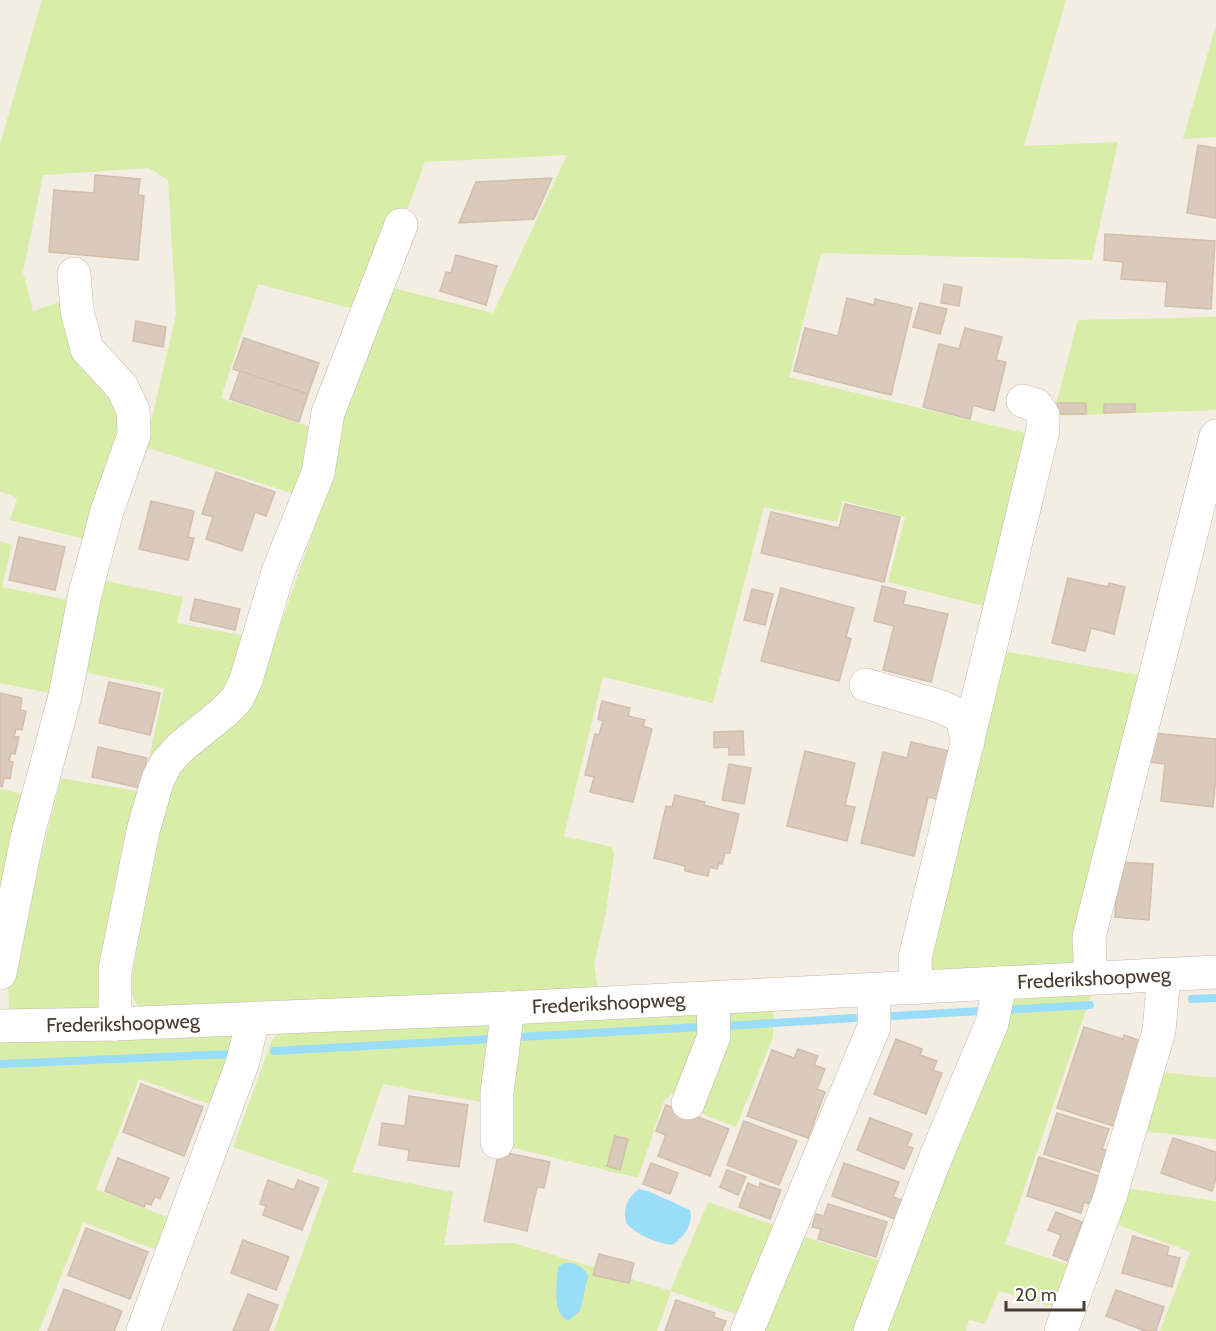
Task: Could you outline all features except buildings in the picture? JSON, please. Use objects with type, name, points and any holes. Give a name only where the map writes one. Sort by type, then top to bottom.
[{"type":"street","points":[[115,1024],[115,970],[143,831],[158,779],[167,762],[182,746],[237,699],[246,680],[278,572],[318,473],[328,413],[401,225]]},
{"type":"street","points":[[0,974],[27,838],[66,696],[85,594],[107,510],[134,435],[133,410],[122,387],[87,349],[77,311],[74,274]]},
{"type":"street","points":[[916,988],[915,958],[1043,430],[1043,415],[1036,405],[1023,401]]},
{"type":"street","points":[[1091,977],[1089,937],[1216,436]]},
{"type":"street","points":[[866,685],[939,706],[961,716],[968,742]]},
{"type":"street","name":"Frederikshoopweg","points":[[0,1026],[253,1020],[713,999],[1216,972]]},
{"type":"street","points":[[1061,1331],[1110,1197],[1159,1031],[1164,974]]},
{"type":"street","points":[[870,1331],[935,1160],[992,1023],[1000,983]]},
{"type":"street","points":[[747,1331],[874,1027],[874,990]]},
{"type":"street","points":[[688,1102],[714,1036],[713,999]]},
{"type":"street","points":[[497,1142],[496,1093],[508,1008]]},
{"type":"street","points":[[143,1331],[242,1064],[253,1020]]},
{"type":"green space","points":[[42,0],[1066,0],[1024,146],[1118,142],[1092,260],[821,253],[789,377],[1037,436],[995,609],[888,582],[905,517],[843,501],[837,522],[764,507],[713,703],[603,677],[564,836],[612,847],[614,854],[606,912],[594,965],[598,991],[140,1010],[132,992],[131,980],[163,814],[174,782],[184,766],[242,718],[254,701],[335,468],[340,422],[389,287],[493,313],[567,155],[425,162],[369,313],[258,284],[221,398],[326,432],[311,499],[145,447],[176,315],[168,180],[149,168],[43,175],[23,272],[33,311],[75,297],[130,407],[100,543],[10,520],[17,498],[0,491],[0,144]]},
{"type":"green space","points":[[1216,25],[1216,137],[1183,139]]},
{"type":"green space","points":[[1216,317],[1216,410],[1053,416],[1078,320]]},
{"type":"green space","points":[[0,541],[12,545],[2,587],[83,603],[65,696],[0,683]]},
{"type":"green space","points":[[106,581],[183,597],[177,623],[263,639],[165,773],[114,1009],[9,1010],[8,987],[61,778],[142,792],[164,688],[87,673],[91,643]]},
{"type":"green space","points":[[997,650],[1150,677],[1077,966],[925,975]]},
{"type":"green space","points":[[0,789],[41,798],[0,956]]},
{"type":"green space","points":[[1094,987],[1005,1244],[1076,1267],[1061,1309],[999,1291],[985,1324],[969,1320],[966,1331],[874,1331],[1006,995]]},
{"type":"green space","points":[[773,1007],[773,1037],[736,1127],[692,1110],[725,1009]]},
{"type":"green space","points":[[707,1010],[692,1076],[664,1101],[638,1178],[510,1147],[514,1021]]},
{"type":"green space","points":[[503,1019],[492,1104],[383,1084],[352,1172],[453,1192],[444,1245],[514,1243],[670,1291],[708,1202],[785,1229],[747,1318],[671,1291],[657,1331],[274,1331],[329,1180],[233,1147],[272,1040],[280,1032]]},
{"type":"green space","points":[[242,1030],[226,1110],[139,1079],[96,1189],[182,1223],[170,1255],[83,1222],[39,1331],[0,1331],[0,1041]]},
{"type":"green space","points":[[1160,1072],[1216,1078],[1216,1139],[1141,1131]]},
{"type":"green space","points":[[1124,1188],[1216,1201],[1216,1331],[1160,1331],[1190,1252],[1113,1223]]},
{"type":"green space","points":[[792,1233],[891,1264],[864,1331],[752,1331]]},
{"type":"water","points":[[639,1189],[690,1210],[687,1230],[672,1245],[647,1238],[626,1223],[627,1204],[631,1196]]},
{"type":"water","points":[[564,1263],[578,1266],[588,1276],[580,1311],[568,1321],[559,1311],[556,1297],[558,1267]]},
{"type":"waterway","points":[[1192,999],[1216,998]]},
{"type":"waterway","points":[[1003,1010],[1090,1005]]},
{"type":"waterway","points":[[893,1016],[981,1011]]},
{"type":"waterway","points":[[727,1026],[854,1018]]},
{"type":"waterway","points":[[519,1037],[700,1027]]},
{"type":"waterway","points":[[274,1051],[492,1039]]},
{"type":"waterway","points":[[0,1064],[232,1054]]}]
